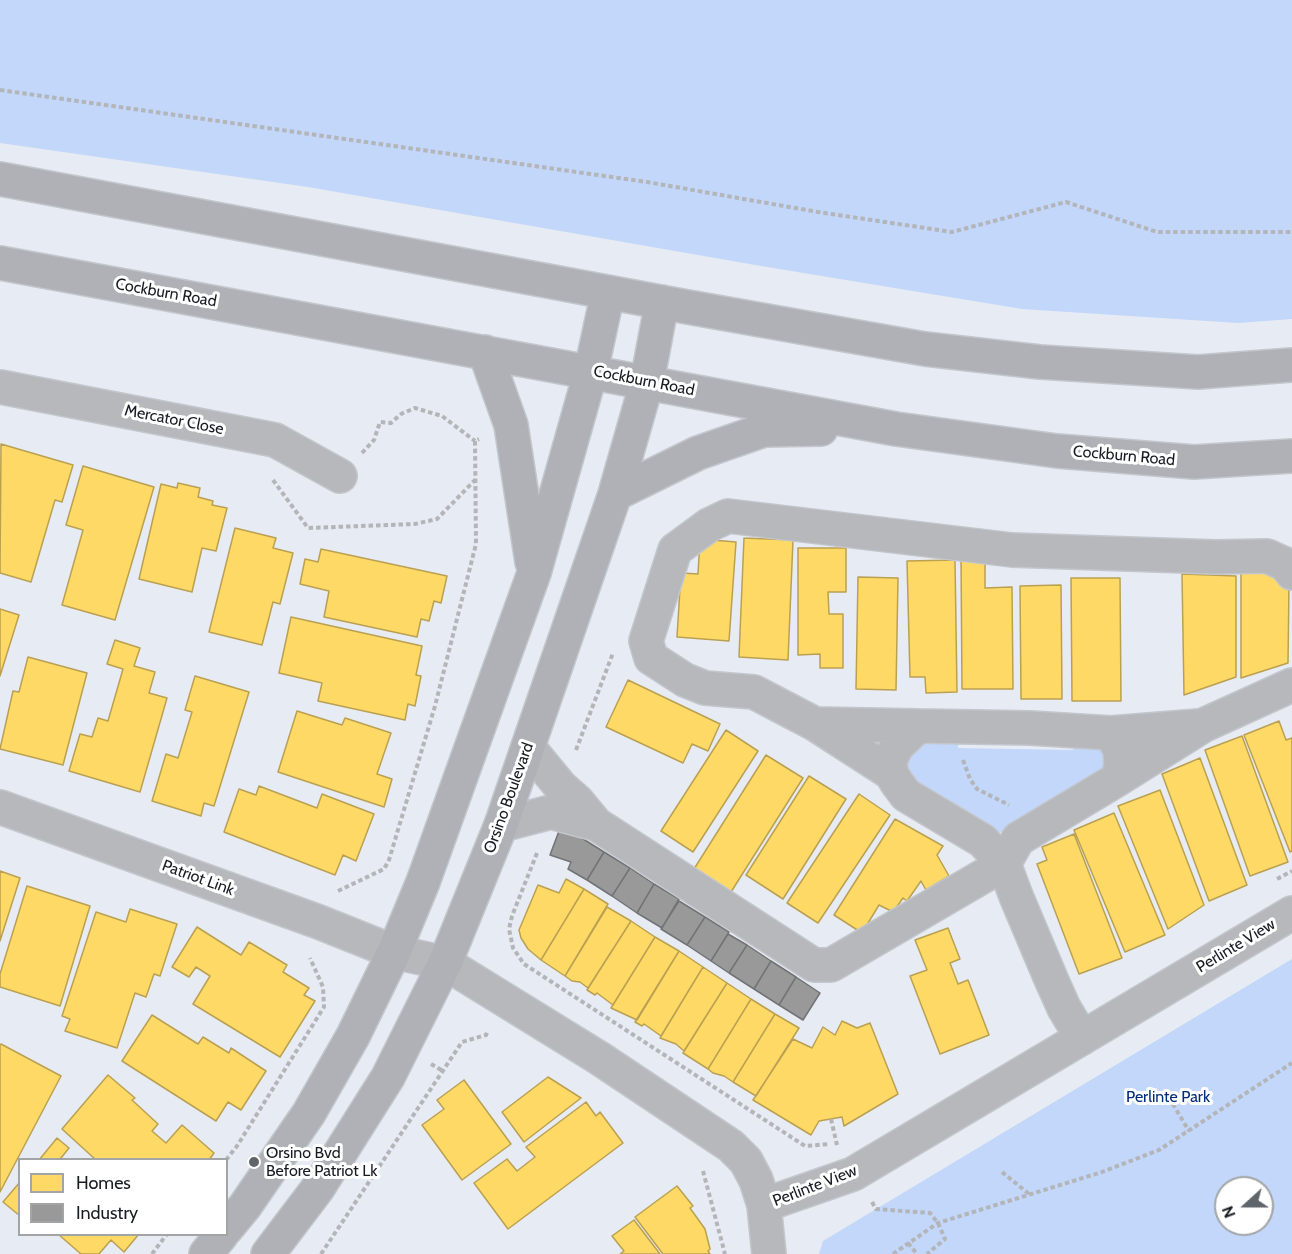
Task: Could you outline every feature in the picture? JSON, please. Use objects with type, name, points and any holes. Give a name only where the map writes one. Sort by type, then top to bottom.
[{"type":"main road","points":[[0,179],[925,349],[1040,362],[1198,372],[1292,365]]},
{"type":"main road","name":"Cockburn Road","points":[[0,263],[896,429],[1057,451],[1194,462],[1292,456]]},
{"type":"main road","points":[[228,1227],[245,1206],[309,1113],[353,1036],[394,952],[427,872],[534,573],[591,371],[608,292]]},
{"type":"main road","name":"Orsino Boulevard","points":[[268,1254],[318,1188],[388,1077],[445,963],[501,825],[615,494],[647,382],[662,302]]},
{"type":"main road","points":[[485,352],[511,425],[534,573]]},
{"type":"main road","points":[[615,494],[698,453],[764,430],[896,429]]},
{"type":"main road","points":[[206,1254],[220,1236]]},
{"type":"street","name":"Mercator Close","points":[[0,387],[275,440],[340,476]]},
{"type":"street","points":[[1082,1038],[1056,989],[1004,864],[983,841],[906,795],[891,772],[815,724],[754,692],[705,688],[685,680],[651,658],[646,641],[675,550],[709,525],[728,516],[1011,550],[1216,557],[1268,556],[1285,564],[1292,573]]},
{"type":"street","points":[[528,747],[596,824],[814,965],[831,965],[1004,864],[1018,839],[1204,725],[1292,685]]},
{"type":"street","points":[[815,724],[1030,728],[1111,733],[1204,725]]},
{"type":"street","points":[[891,772],[890,760],[897,746],[918,726]]},
{"type":"street","points":[[1111,733],[1120,750],[1121,765],[1118,779]]},
{"type":"street","name":"Patriot Link","points":[[0,807],[319,922],[394,952]]},
{"type":"street","points":[[501,825],[551,812],[596,824]]},
{"type":"street","name":"Perlinte View","points":[[394,952],[445,963],[599,1058],[731,1146],[746,1161],[756,1180],[764,1205],[853,1174],[1292,913]]},
{"type":"street","points":[[764,1205],[769,1254]]},
{"type":"path","points":[[0,90],[647,182],[818,212],[952,232],[1066,202],[1157,232],[1292,232]]},
{"type":"path","points":[[340,476],[374,440],[380,422],[391,423],[401,414],[416,408],[442,416],[475,441]]},
{"type":"path","points":[[475,441],[482,436]]},
{"type":"path","points":[[330,890],[336,892],[384,869],[389,860],[435,706],[476,544],[475,441]]},
{"type":"path","points":[[270,475],[309,528],[415,524],[437,519],[476,478]]},
{"type":"path","points":[[962,754],[970,779],[977,789],[1002,803],[1011,806],[1018,805]]},
{"type":"path","points":[[537,852],[512,916],[510,929],[513,948],[524,964],[806,1146],[836,1143],[846,1138]]},
{"type":"path","points":[[228,1158],[324,1007],[323,987],[311,959],[304,953]]},
{"type":"path","points":[[486,1035],[490,1027]]},
{"type":"path","points":[[321,1254],[462,1042],[493,1035]]},
{"type":"path","points":[[893,1254],[938,1223],[1102,1172],[1159,1150],[1292,1063]]},
{"type":"path","points":[[1165,1091],[1189,1131]]},
{"type":"path","points":[[831,1119],[836,1143]]},
{"type":"path","points":[[702,1167],[725,1254]]},
{"type":"path","points":[[1002,1172],[1029,1194]]},
{"type":"path","points":[[871,1200],[876,1209],[930,1213],[938,1223],[945,1239],[927,1254]]},
{"type":"path","points":[[152,1254],[166,1236]]},
{"type":"path","points":[[908,1243],[916,1254]]},
{"type":"green space","points":[[0,0],[1292,0],[1292,319],[1238,323],[1022,309],[308,187],[0,143]]},
{"type":"green space","points":[[959,733],[958,748],[1073,750],[1074,738],[1102,745],[1109,766],[1003,832],[991,832],[907,781],[906,748]]},
{"type":"green space","name":"Perlinte Park","points":[[1292,959],[1292,1254],[819,1254],[823,1241]]},
{"type":"building: Homes","points":[[1,444],[73,465],[62,502],[55,500],[31,582],[0,573]]},
{"type":"building: Homes","points":[[83,466],[154,487],[115,620],[62,605],[83,530],[66,525]]},
{"type":"building: Homes","points":[[178,483],[200,488],[198,497],[213,501],[212,505],[227,508],[216,551],[202,548],[192,592],[139,579],[161,484],[177,488]]},
{"type":"building: Homes","points":[[235,528],[276,538],[273,548],[293,553],[280,604],[273,602],[262,645],[209,632]]},
{"type":"building: Homes","points":[[744,538],[793,540],[788,660],[739,657]]},
{"type":"building: Homes","points":[[700,539],[736,542],[729,641],[677,637],[681,573],[698,574]]},
{"type":"building: Homes","points":[[798,548],[846,548],[846,592],[828,592],[829,614],[843,614],[843,668],[820,668],[820,654],[798,655]]},
{"type":"building: Homes","points":[[321,549],[447,576],[441,603],[434,601],[429,621],[421,619],[417,637],[324,617],[329,591],[300,584],[305,559],[318,562]]},
{"type":"building: Homes","points":[[961,555],[985,555],[985,588],[1012,587],[1013,689],[962,689]]},
{"type":"building: Homes","points":[[955,560],[957,692],[926,693],[925,677],[910,677],[907,561]]},
{"type":"building: Homes","points":[[1241,569],[1280,571],[1289,583],[1288,663],[1241,678]]},
{"type":"building: Homes","points":[[1182,574],[1236,576],[1236,677],[1184,695]]},
{"type":"building: Homes","points":[[858,577],[898,578],[896,690],[856,689]]},
{"type":"building: Homes","points":[[1071,578],[1120,578],[1121,701],[1072,701]]},
{"type":"building: Homes","points":[[1061,585],[1062,699],[1021,699],[1020,586]]},
{"type":"building: Homes","points":[[0,609],[19,615],[0,676]]},
{"type":"building: Homes","points":[[291,617],[422,646],[416,675],[421,676],[415,706],[408,704],[405,720],[318,701],[322,683],[279,673]]},
{"type":"building: Homes","points":[[115,640],[140,648],[134,666],[155,672],[149,693],[167,698],[140,792],[69,771],[80,734],[92,737],[98,718],[108,721],[123,669],[107,664]]},
{"type":"building: Homes","points":[[28,657],[87,673],[63,765],[0,749],[13,691],[19,692]]},
{"type":"building: Homes","points":[[195,676],[249,692],[214,806],[204,803],[201,816],[152,801],[166,754],[178,758],[192,712],[185,710]]},
{"type":"building: Homes","points":[[628,680],[720,724],[708,751],[692,744],[683,763],[606,727]]},
{"type":"building: Homes","points":[[297,711],[342,725],[345,718],[391,733],[377,774],[392,779],[384,807],[278,772]]},
{"type":"building: Homes","points":[[1279,721],[1286,740],[1292,738],[1292,851],[1290,852],[1244,735]]},
{"type":"building: Homes","points":[[726,730],[758,751],[693,852],[661,831]]},
{"type":"building: Homes","points":[[1242,736],[1288,862],[1250,876],[1205,750]]},
{"type":"building: Homes","points":[[766,755],[803,778],[731,892],[694,869]]},
{"type":"building: Homes","points":[[1200,758],[1247,885],[1209,901],[1162,774]]},
{"type":"building: Homes","points":[[809,776],[846,799],[783,899],[746,875]]},
{"type":"building: Homes","points":[[259,786],[317,808],[322,794],[374,814],[356,861],[343,855],[335,875],[224,832],[239,789],[256,795]]},
{"type":"building: Homes","points":[[1160,790],[1204,905],[1168,929],[1118,806]]},
{"type":"building: Homes","points":[[859,794],[890,815],[818,923],[787,903]]},
{"type":"building: Homes","points":[[1114,813],[1165,935],[1125,952],[1074,830]]},
{"type":"building: Homes","points":[[895,819],[943,846],[937,855],[949,876],[926,890],[921,881],[907,901],[903,898],[893,912],[879,905],[862,933],[834,915]]},
{"type":"building: Homes","points":[[1074,834],[1122,958],[1079,974],[1037,864],[1047,860],[1042,847]]},
{"type":"building: Homes","points":[[0,871],[20,878],[0,941]]},
{"type":"building: Homes","points":[[566,879],[584,889],[541,960],[528,949],[519,930],[538,885],[559,893]]},
{"type":"building: Homes","points":[[27,886],[90,906],[60,1006],[0,987],[0,974]]},
{"type":"building: Homes","points":[[584,889],[608,904],[565,976],[541,960]]},
{"type":"building: Homes","points":[[607,907],[631,921],[588,988],[565,976]]},
{"type":"building: Homes","points":[[130,909],[177,924],[160,976],[154,974],[146,997],[135,993],[117,1048],[65,1031],[70,1019],[62,1016],[96,912],[126,922]]},
{"type":"building: Homes","points":[[631,921],[655,937],[613,1005],[597,993],[595,995],[587,990]]},
{"type":"building: Homes","points":[[197,927],[241,955],[249,942],[287,965],[283,972],[309,988],[304,995],[315,1001],[280,1057],[193,1004],[210,976],[196,967],[189,977],[172,967]]},
{"type":"building: Homes","points":[[948,928],[960,959],[950,963],[958,984],[968,980],[989,1035],[940,1054],[910,976],[927,970],[915,940]]},
{"type":"building: Homes","points":[[655,937],[679,951],[637,1020],[611,1008]]},
{"type":"building: Homes","points":[[679,951],[703,967],[661,1036],[644,1024],[642,1026],[635,1022]]},
{"type":"building: Homes","points":[[703,967],[727,983],[684,1051],[676,1044],[660,1038]]},
{"type":"building: Homes","points":[[727,983],[751,999],[708,1069],[683,1053]]},
{"type":"building: Homes","points":[[751,999],[775,1014],[733,1082],[708,1069]]},
{"type":"building: Homes","points":[[775,1014],[799,1028],[756,1096],[733,1082]]},
{"type":"building: Homes","points":[[152,1015],[198,1044],[203,1037],[229,1053],[231,1048],[266,1071],[241,1110],[228,1102],[216,1121],[122,1061]]},
{"type":"building: Homes","points":[[842,1021],[857,1028],[870,1023],[898,1094],[844,1126],[842,1117],[819,1121],[811,1135],[753,1100],[793,1039],[812,1048],[823,1027],[835,1035]]},
{"type":"building: Homes","points":[[0,1045],[61,1076],[0,1192]]},
{"type":"building: Homes","points":[[108,1075],[135,1098],[132,1100],[158,1124],[152,1131],[166,1143],[182,1125],[214,1153],[210,1158],[94,1158],[62,1129]]},
{"type":"building: Homes","points":[[548,1077],[581,1098],[524,1142],[502,1112]]},
{"type":"building: Homes","points":[[464,1080],[511,1144],[462,1180],[422,1125],[444,1109],[437,1100]]},
{"type":"building: Homes","points":[[586,1102],[596,1116],[600,1112],[623,1143],[508,1229],[474,1183],[507,1159],[517,1171],[535,1157],[526,1147]]},
{"type":"building: Homes","points":[[57,1138],[69,1148],[61,1158],[41,1158]]},
{"type":"building: Homes","points":[[18,1184],[18,1214],[3,1202]]},
{"type":"building: Homes","points":[[677,1186],[693,1206],[690,1208],[705,1229],[710,1254],[663,1254],[635,1217]]},
{"type":"building: Homes","points":[[634,1220],[660,1254],[620,1254],[624,1251],[612,1236]]},
{"type":"building: Homes","points":[[60,1236],[137,1236],[124,1252],[111,1240],[99,1254],[81,1254]]},
{"type":"building: Industry","points":[[559,831],[580,837],[604,852],[587,880],[568,869],[571,862],[550,855]]},
{"type":"building: Industry","points":[[604,852],[630,868],[612,896],[587,880]]},
{"type":"building: Industry","points":[[630,868],[654,884],[637,913],[612,896]]},
{"type":"building: Industry","points":[[654,884],[679,899],[662,928],[637,913]]},
{"type":"building: Industry","points":[[679,901],[705,917],[687,945],[661,929]]},
{"type":"building: Industry","points":[[705,917],[729,932],[711,961],[687,945]]},
{"type":"building: Industry","points":[[728,934],[747,945],[729,973],[711,961]]},
{"type":"building: Industry","points":[[747,945],[771,961],[754,989],[729,973]]},
{"type":"building: Industry","points":[[771,961],[796,977],[779,1005],[754,989]]},
{"type":"building: Industry","points":[[796,977],[820,993],[803,1020],[779,1005]]},
{"type":"place","name":"Orsino Bvd Before Patriot Lk","points":[[254,1162]]}]
